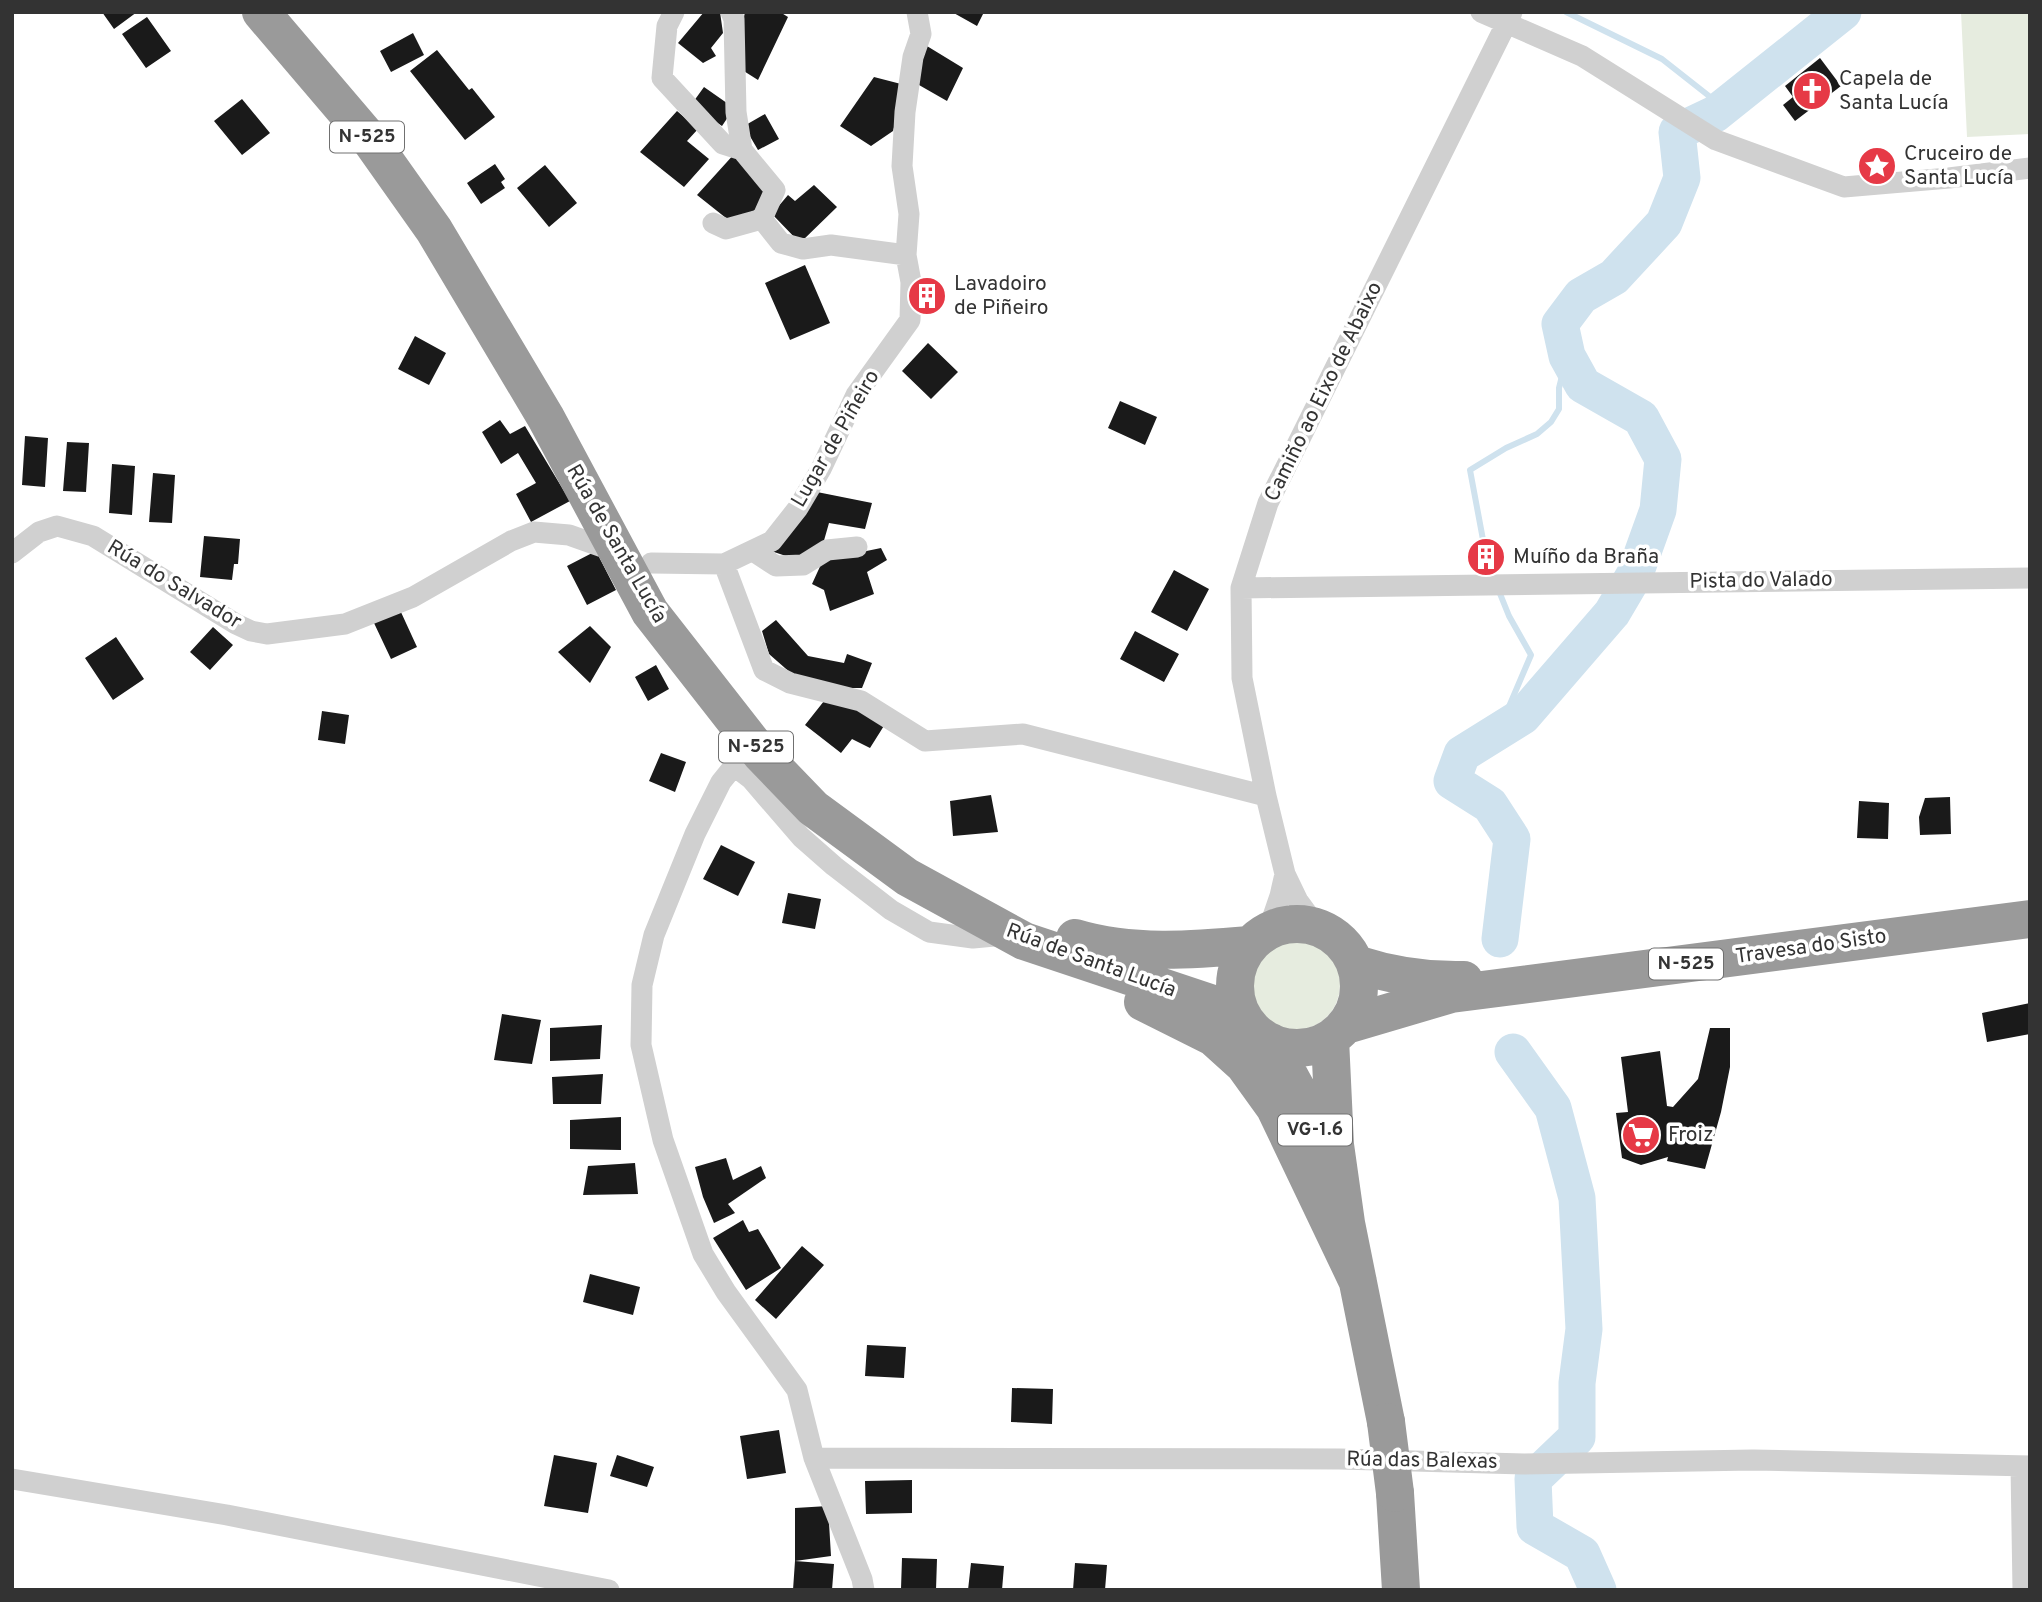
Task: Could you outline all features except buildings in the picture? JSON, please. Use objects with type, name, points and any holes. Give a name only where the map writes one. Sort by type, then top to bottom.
[{"type":"highway","name":"Rúa de Santa Lucía","points":[[261,12],[371,141],[434,230],[545,418],[650,612],[761,754],[813,808],[959,914],[1010,934],[1063,944],[1166,950],[1259,938]]},
{"type":"highway","name":"Rúa de Santa Lucía","points":[[284,12],[431,198],[528,354],[661,583],[720,668],[776,740],[827,790],[918,860],[1014,913],[1063,944],[1240,1013]]},
{"type":"highway","name":"Travesa do Sisto","points":[[1356,964],[1422,978],[1467,980],[2030,904]]},
{"type":"highway","name":"Travesa do Sisto","points":[[1338,1032],[1423,1002],[1461,993],[2030,919]]},
{"type":"highway","name":"N-525","points":[[1259,938],[1292,924],[1318,926]]},
{"type":"highway","points":[[1318,926],[1334,935],[1347,948],[1356,964],[1360,985],[1356,1006],[1338,1032]]},
{"type":"highway","points":[[1240,1013],[1235,995],[1235,977],[1240,960],[1259,938]]},
{"type":"highway","points":[[1063,944],[1079,973],[1149,1004],[1213,1037],[1244,1065],[1275,1108],[1358,1282]]},
{"type":"highway","name":"N-525","points":[[1240,1013],[1253,1030],[1270,1042],[1290,1048],[1311,1047],[1338,1032]]},
{"type":"highway","name":"VG-1.6","points":[[1338,1032],[1335,1145],[1346,1223],[1386,1422],[1395,1493],[1401,1590]]},
{"type":"highway","name":"VG-1.6","points":[[1270,1042],[1308,1110],[1346,1223]]},
{"type":"street","points":[[674,12],[667,26],[662,78],[723,144],[742,150]]},
{"type":"street","points":[[731,12],[734,19],[736,112],[742,150],[775,190],[762,219]]},
{"type":"street","name":"Lugar de Piñeiro","points":[[650,564],[724,564],[772,541],[798,508],[821,469],[856,396],[910,320],[912,282],[906,255],[909,214],[902,166],[905,112],[913,57],[920,34],[917,12]]},
{"type":"street","points":[[1481,12],[1509,18],[1582,56],[1716,140],[1844,187],[2030,168]]},
{"type":"street","name":"Camiño ao Eixo de Abaixo","points":[[1285,874],[1242,678],[1241,588],[1268,503],[1509,18]]},
{"type":"street","points":[[762,219],[781,243],[803,249],[831,245],[906,255]]},
{"type":"street","points":[[713,223],[726,229],[762,219]]},
{"type":"street","name":"Rúa do Salvador","points":[[12,553],[39,532],[57,526],[93,536],[236,624],[267,634],[345,624],[413,597],[510,541],[534,533],[569,535],[600,546],[615,547]]},
{"type":"street","points":[[752,551],[776,566],[803,565],[827,550],[856,547]]},
{"type":"street","points":[[724,564],[764,670],[790,683],[861,701],[925,741],[1023,734],[1266,796]]},
{"type":"street","name":"Pista do Valado","points":[[1241,588],[2030,578]]},
{"type":"street","points":[[749,705],[756,727],[774,754],[799,780],[882,849],[953,893],[959,914]]},
{"type":"street","points":[[864,1590],[814,1458],[797,1390],[726,1292],[703,1254],[663,1140],[641,1045],[642,985],[653,935],[695,834],[721,782],[734,766],[751,779],[801,836],[834,866],[891,910],[929,932],[959,914],[969,903],[1063,944]]},
{"type":"street","points":[[1285,874],[1298,901],[1318,926]]},
{"type":"street","points":[[1259,938],[1280,896],[1285,874]]},
{"type":"street","points":[[891,910],[915,915],[959,914]]},
{"type":"street","name":"Rúa das Balexas","points":[[814,1458],[1340,1459],[1524,1464],[1753,1460],[2025,1466]]},
{"type":"street","points":[[2023,1590],[2025,1466]]},
{"type":"street","points":[[12,1479],[227,1515],[609,1590]]},
{"type":"shaded area","points":[[1961,12],[2030,12],[2030,134],[1967,137]]},
{"type":"shaded area","points":[[1295,940],[1312,944],[1327,953],[1336,968],[1340,985],[1336,1002],[1327,1017],[1312,1026],[1295,1030],[1278,1026],[1263,1017],[1254,1002],[1250,985],[1254,968],[1263,953],[1278,944]]},
{"type":"waterway","points":[[1566,12],[1662,59],[1723,107]]},
{"type":"waterway","points":[[1500,939],[1512,839],[1490,805],[1452,781],[1462,754],[1523,716],[1612,613],[1635,574],[1658,510],[1663,459],[1641,418],[1583,385],[1567,356],[1560,324],[1581,296],[1614,277],[1664,223],[1682,178],[1677,132],[1715,114],[1843,12]]},
{"type":"waterway","points":[[1484,545],[1470,470],[1506,448],[1537,434],[1551,422],[1559,409],[1559,388],[1567,356]]},
{"type":"waterway","points":[[1488,564],[1509,616],[1531,655],[1499,730]]},
{"type":"waterway","points":[[1513,1052],[1553,1108],[1577,1198],[1584,1329],[1577,1383],[1577,1437],[1533,1479],[1535,1527],[1582,1554],[1598,1590]]},
{"type":"place","name":"Capela de Santa Lucía","points":[[1812,91]]},
{"type":"place","name":"Cruceiro de Santa Lucía","points":[[1877,166]]},
{"type":"place","name":"Lavadoiro de Piñeiro","points":[[927,296]]},
{"type":"place","name":"Muíño da Braña","points":[[1486,557]]},
{"type":"place","name":"Froiz","points":[[1641,1135]]}]
